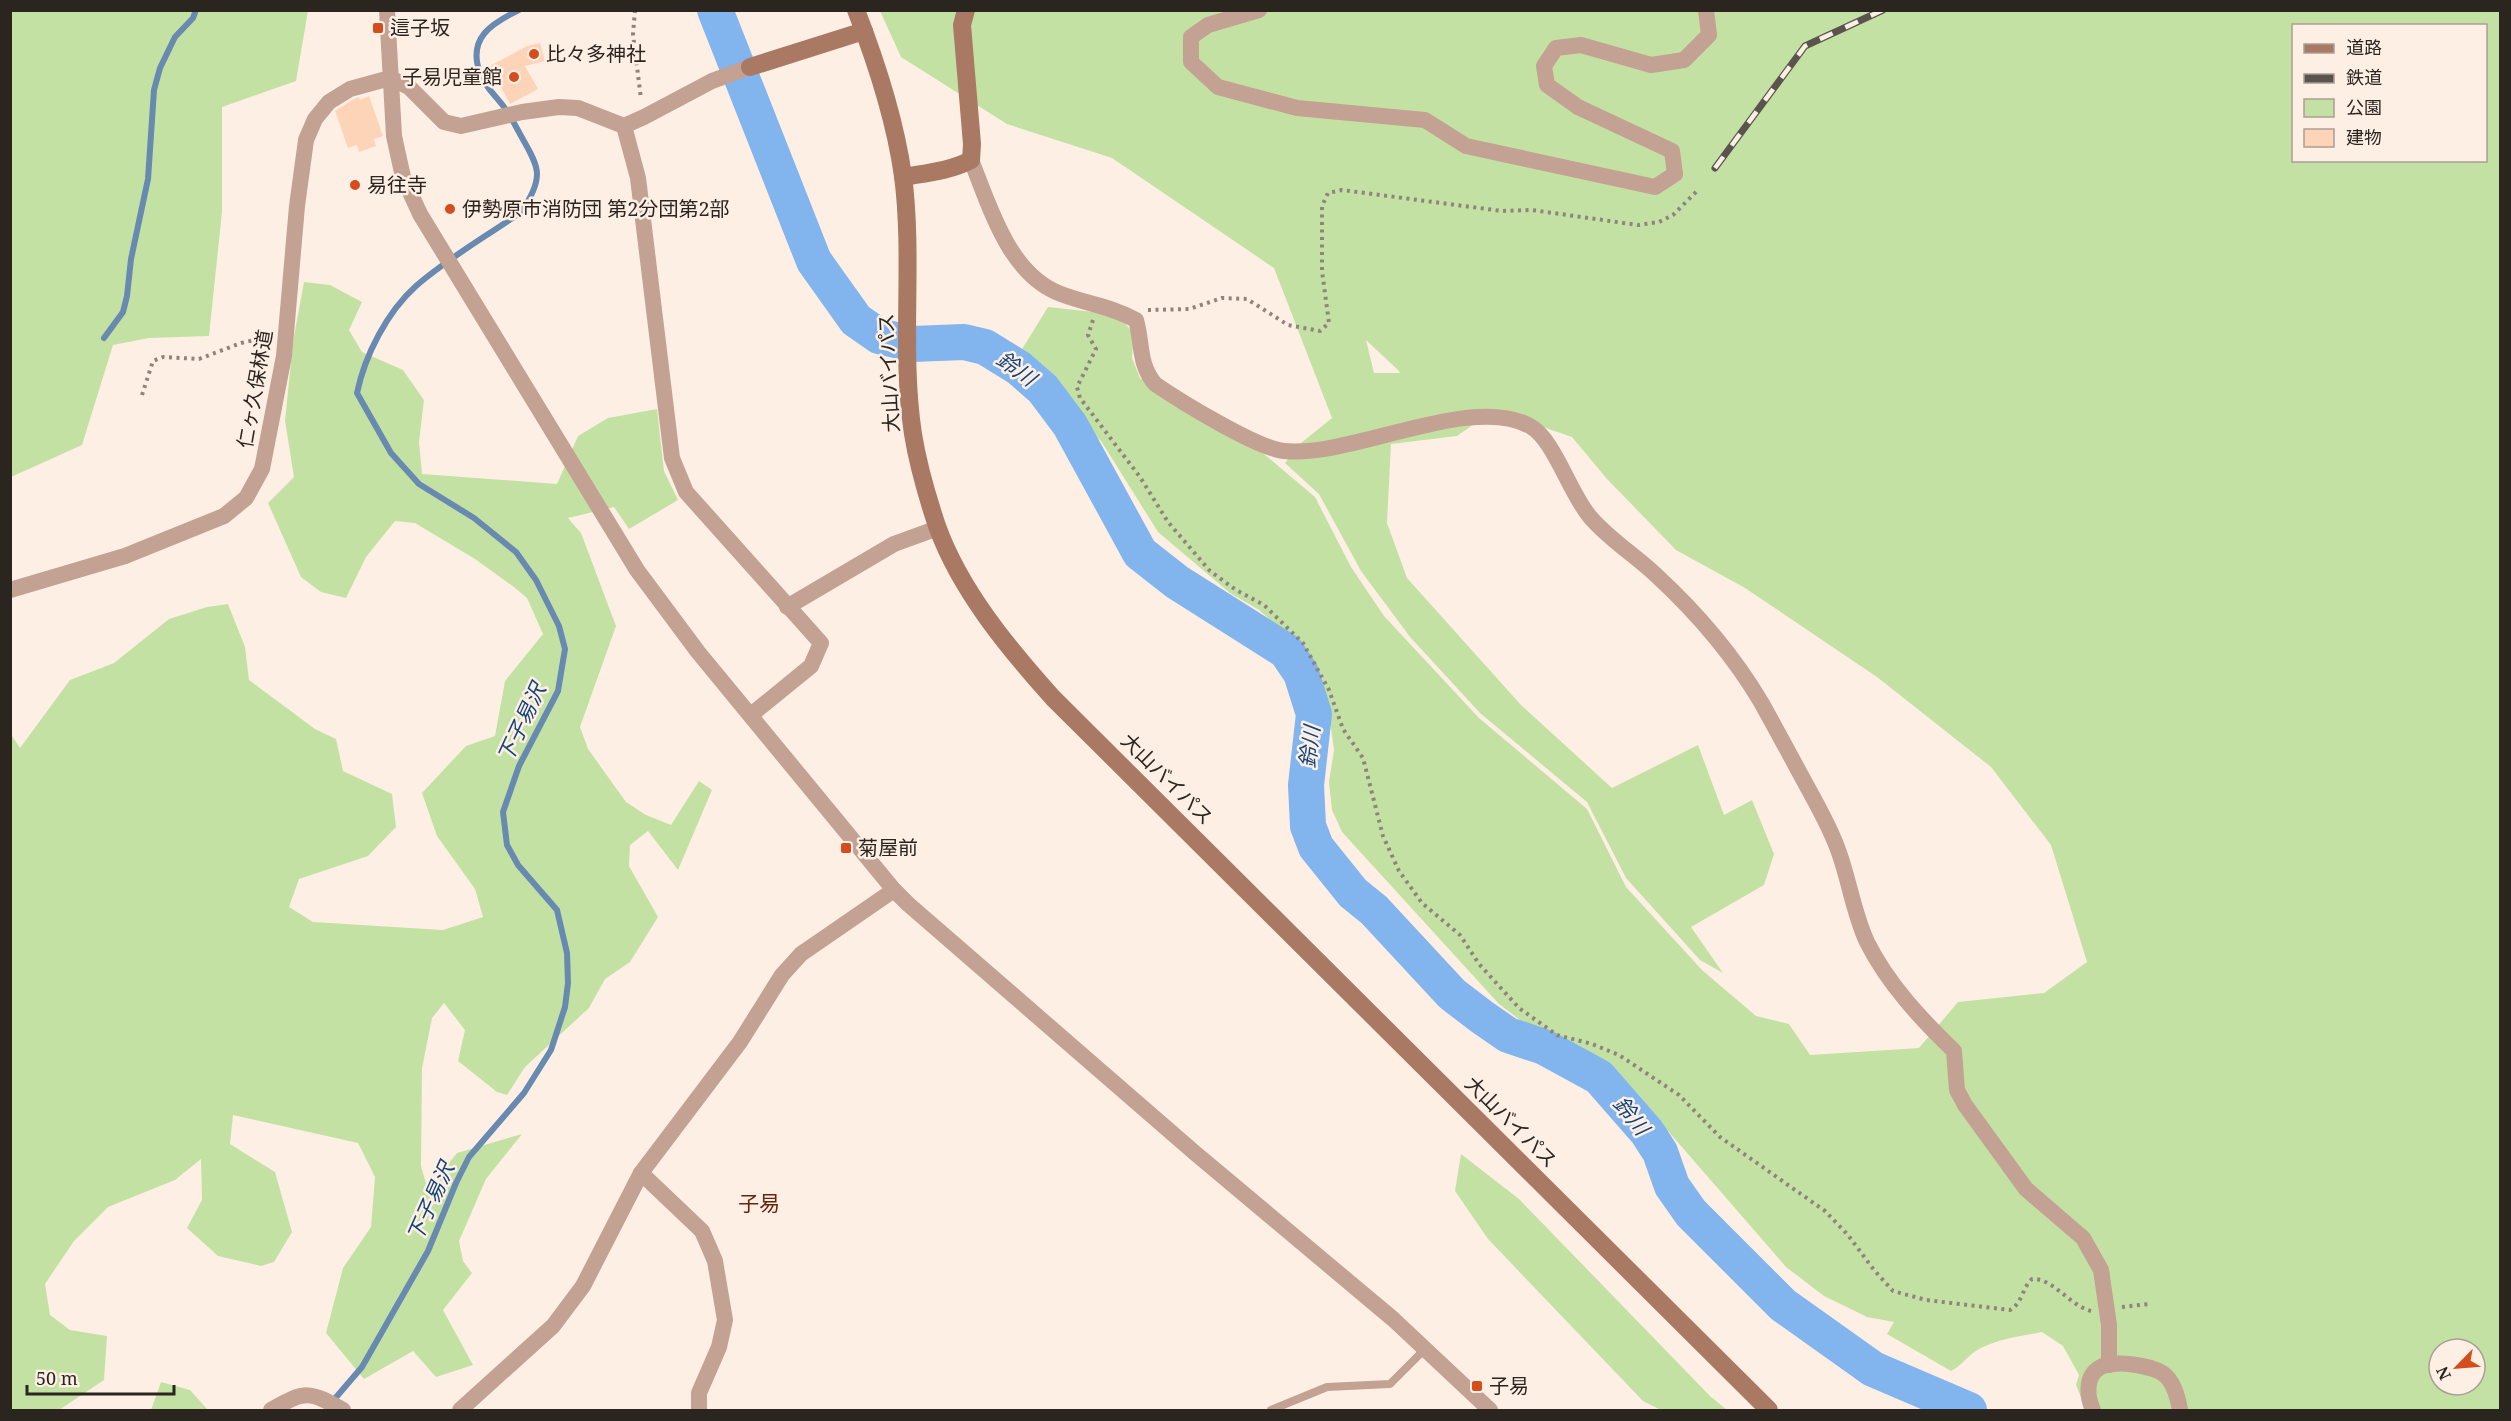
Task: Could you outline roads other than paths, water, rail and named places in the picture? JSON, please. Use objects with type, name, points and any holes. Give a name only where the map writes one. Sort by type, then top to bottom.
[{"type":"main road","name":"大山バイパス","points":[[856,10],[883,85],[903,177],[913,434],[938,528],[968,587],[992,624],[1020,661],[1053,698],[1769,1410]]},
{"type":"main road","points":[[903,177],[961,165],[970,160],[972,144],[962,25],[966,10]]},
{"type":"main road","points":[[750,67],[864,31]]},
{"type":"street","points":[[387,10],[394,136],[403,177],[438,246],[637,570],[698,652],[894,890],[1195,1154],[1393,1319],[1490,1410]]},
{"type":"street","points":[[1259,10],[1208,25],[1191,37],[1191,62],[1218,87],[1297,108],[1425,120],[1466,146],[1655,187],[1676,174],[1672,151],[1578,107],[1547,85],[1544,66],[1556,48],[1581,45],[1651,65],[1684,60],[1709,35],[1706,10]]},
{"type":"street","points":[[390,78],[409,87],[444,122],[460,126],[522,112],[559,107],[578,108],[624,126],[712,81],[750,67]]},
{"type":"street","name":"仁ヶ久保林道","points":[[10,590],[125,556],[224,516],[246,498],[262,469],[278,391],[306,140],[315,119],[329,102],[350,89],[390,78]]},
{"type":"street","points":[[624,126],[641,200],[672,458],[686,492],[820,643],[811,666],[751,715]]},
{"type":"street","points":[[970,160],[1001,235],[1025,270],[1059,294],[1116,309],[1136,320],[1141,337],[1141,357],[1145,372],[1155,384],[1251,440],[1280,451],[1310,452],[1422,426],[1478,417],[1516,420],[1532,427],[1540,434],[1551,449],[1569,486],[1592,519],[1658,576],[1701,620],[1742,673],[1760,701],[1837,846],[1857,914],[1872,950],[1919,1017],[1954,1051],[1958,1090],[1965,1105],[2026,1189],[2082,1238],[2101,1270],[2108,1310],[2109,1365]]},
{"type":"street","points":[[787,607],[894,544],[938,528]]},
{"type":"street","points":[[460,1410],[553,1326],[584,1286],[641,1173],[740,1042],[782,975],[801,954],[894,890]]},
{"type":"street","points":[[641,1173],[702,1231],[715,1261],[725,1320],[719,1347],[699,1393],[699,1410]]},
{"type":"street","points":[[2093,1410],[2088,1391],[2091,1379],[2099,1368],[2109,1365],[2137,1364],[2154,1368],[2166,1376],[2176,1393],[2180,1410]]},
{"type":"street","points":[[271,1410],[293,1398],[315,1395],[343,1410]]},
{"type":"lane","points":[[1271,1410],[1327,1387],[1390,1384],[1425,1349]]},
{"type":"waterway","points":[[104,338],[123,312],[127,296],[131,259],[148,179],[154,90],[160,68],[175,37],[193,18],[196,10]]},
{"type":"waterway","name":"下子易沢","points":[[332,1402],[362,1367],[428,1251],[469,1157],[524,1093],[551,1050],[565,1007],[568,983],[567,953],[557,910],[518,865],[507,845],[503,812],[519,766],[558,691],[565,649],[559,626],[536,580],[516,552],[474,518],[419,484],[391,453],[357,393],[372,349],[387,321],[405,297],[441,266],[521,212],[534,189],[537,174],[533,158],[507,111],[484,82],[477,61],[477,50],[484,33],[500,20],[519,10]]},
{"type":"waterway","name":"鈴川","points":[[715,10],[814,261],[856,320],[879,336],[912,344],[964,342],[985,347],[1019,368],[1043,389],[1070,425],[1140,553],[1177,582],[1286,651],[1301,673],[1314,714],[1306,785],[1308,826],[1316,847],[1353,893],[1374,910],[1452,994],[1482,1017],[1508,1035],[1544,1047],[1599,1077],[1647,1132],[1660,1152],[1672,1186],[1691,1213],[1783,1305],[1873,1369],[1969,1410]]},
{"type":"railway","points":[[1715,168],[1805,46],[1883,10]]},
{"type":"place","name":"這子坂","points":[[378,28]]},
{"type":"place","name":"比々多神社","points":[[534,54]]},
{"type":"place","name":"子易児童館","points":[[514,77]]},
{"type":"place","name":"易往寺","points":[[355,185]]},
{"type":"place","name":"伊勢原市消防団 第2分団第2部","points":[[450,209]]},
{"type":"place","name":"菊屋前","points":[[846,848]]},
{"type":"place","name":"子易","points":[[1477,1386]]},
{"type":"district","name":"子易","points":[[759,1204]]}]
